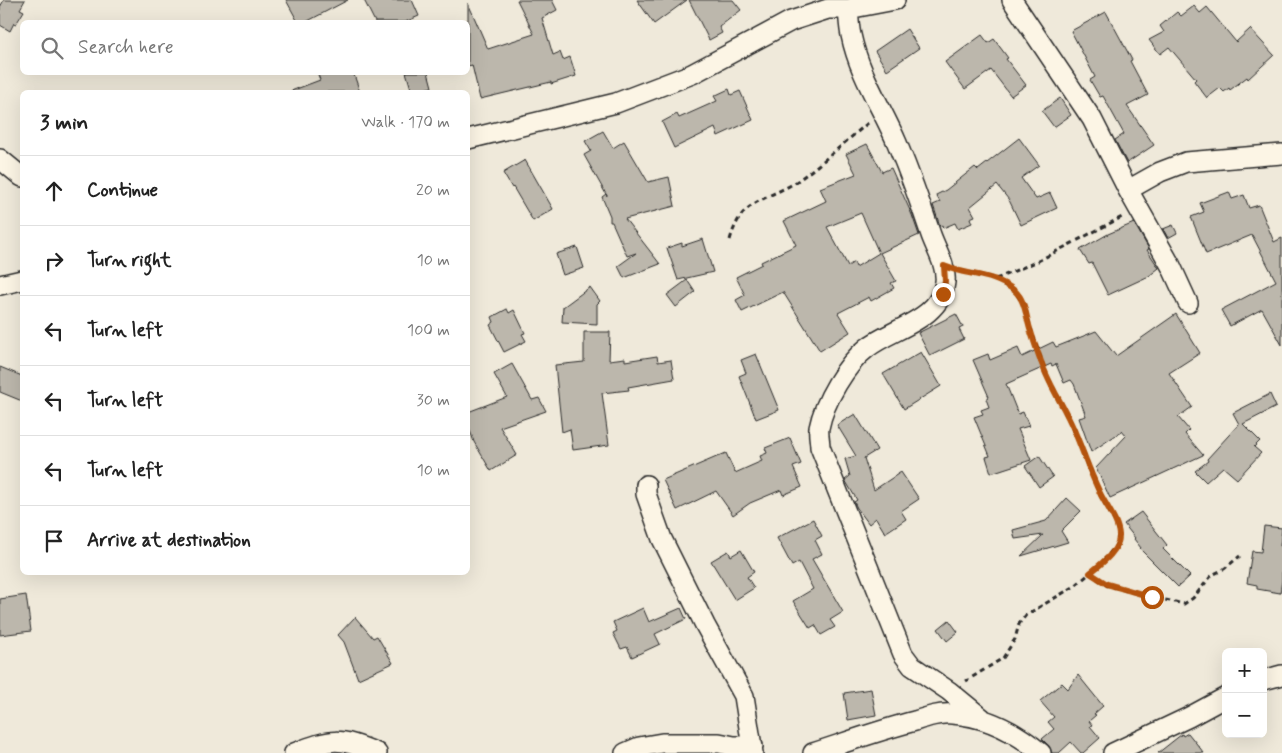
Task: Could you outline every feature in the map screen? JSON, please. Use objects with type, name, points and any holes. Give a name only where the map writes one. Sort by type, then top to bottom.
[{"type":"street","points":[[470,139],[616,103],[692,74],[826,4],[848,9],[895,0]]},
{"type":"street","points":[[1012,0],[1092,119],[1128,190],[1172,266],[1188,303]]},
{"type":"street","points":[[848,9],[851,35],[856,54],[913,184],[936,251],[944,266],[945,281],[943,294],[926,314],[867,348],[850,365],[827,404],[818,430],[820,447],[903,654],[912,666],[949,691],[982,718],[1019,736],[1041,753]]},
{"type":"street","points":[[1128,190],[1160,172],[1186,162],[1282,154]]},
{"type":"street","points":[[0,159],[20,175]]},
{"type":"street","points":[[0,285],[20,280]]},
{"type":"street","points":[[625,753],[639,747],[662,743],[718,743],[753,750],[744,696],[705,625],[662,539],[646,494],[646,485]]},
{"type":"street","points":[[1267,679],[1282,675]]},
{"type":"street","points":[[1113,753],[1189,717],[1222,698]]},
{"type":"street","points":[[813,753],[897,725],[936,715],[951,714],[982,718]]},
{"type":"street","points":[[294,753],[330,740],[340,740],[357,744],[377,753]]},
{"type":"path","points":[[730,240],[736,223],[745,212],[816,168],[882,112]]},
{"type":"path","points":[[996,279],[1077,241],[1138,208]]},
{"type":"path","points":[[944,266],[996,279],[1016,292],[1024,305],[1046,374],[1074,429],[1099,492],[1116,523],[1119,535],[1116,546],[1101,564],[1075,586],[1026,615],[1019,624],[1015,639],[1003,658],[949,691]]},
{"type":"path","points":[[1090,573],[1107,584],[1184,604],[1193,598],[1212,575],[1224,570],[1240,556]]},
{"type":"building","points":[[4,0],[25,0],[20,9],[24,11],[10,31],[0,25],[0,7]]},
{"type":"building","points":[[286,0],[348,0],[310,20],[297,20]]},
{"type":"building","points":[[364,0],[412,0],[419,16],[410,20],[374,20]]},
{"type":"building","points":[[517,0],[552,0],[557,10],[542,18],[553,55],[560,52],[563,60],[570,57],[576,76],[551,84],[551,82],[480,99],[472,65],[470,66],[468,3],[488,49],[534,34]]},
{"type":"building","points":[[637,0],[687,0],[654,24]]},
{"type":"building","points":[[689,0],[733,0],[741,10],[719,27],[722,33],[709,40]]},
{"type":"building","points":[[1194,6],[1200,13],[1207,7],[1236,42],[1250,29],[1274,55],[1248,79],[1247,77],[1230,90],[1229,88],[1224,92],[1220,88],[1207,98],[1194,81],[1196,79],[1169,47],[1160,54],[1149,40],[1164,32],[1160,26],[1177,12],[1181,16]]},
{"type":"building","points":[[1106,12],[1132,60],[1130,61],[1148,95],[1127,106],[1154,145],[1127,163],[1115,140],[1124,134],[1103,96],[1100,97],[1090,80],[1095,77],[1071,31]]},
{"type":"building","points":[[907,29],[919,48],[887,70],[875,51]]},
{"type":"building","points":[[982,35],[988,43],[994,39],[1008,58],[1006,59],[1026,85],[1011,96],[991,70],[965,89],[945,62]]},
{"type":"building","points":[[318,75],[354,75],[359,90],[294,90],[320,80]]},
{"type":"building","points":[[407,75],[429,75],[432,87],[411,90]]},
{"type":"building","points":[[729,89],[731,95],[740,91],[753,120],[718,136],[715,128],[674,148],[662,122],[677,114],[679,118],[717,101],[714,96]]},
{"type":"building","points":[[1060,98],[1071,115],[1054,127],[1042,111]]},
{"type":"building","points":[[603,131],[613,148],[624,141],[648,182],[669,177],[675,206],[625,219],[660,264],[624,278],[618,266],[636,253],[627,256],[612,222],[610,222],[610,216],[602,197],[606,194],[584,155],[591,151],[585,141]]},
{"type":"building","points":[[1019,138],[1039,165],[1021,178],[1036,199],[1050,193],[1057,208],[1021,225],[1009,200],[997,185],[970,207],[975,216],[970,218],[972,223],[958,229],[955,223],[943,228],[942,225],[940,226],[933,205],[940,202],[936,195],[946,190],[975,167],[978,170]]},
{"type":"building","points":[[867,144],[882,172],[891,168],[919,235],[880,253],[896,281],[891,283],[894,288],[871,301],[869,297],[838,313],[850,332],[820,351],[783,292],[742,312],[736,300],[745,295],[736,277],[796,245],[784,221],[826,201],[820,188],[856,174],[846,154]],"holes":[[[861,213],[879,253],[856,267],[854,262],[848,266],[827,227]]]},
{"type":"building","points":[[525,160],[553,209],[533,221],[503,173]]},
{"type":"building","points":[[1229,192],[1232,199],[1244,195],[1249,208],[1259,205],[1274,242],[1282,238],[1282,345],[1262,309],[1230,326],[1221,310],[1276,281],[1252,235],[1206,254],[1191,217],[1204,212],[1200,203]]},
{"type":"building","points":[[1134,223],[1149,249],[1147,250],[1159,268],[1149,276],[1108,295],[1092,263],[1089,264],[1080,250],[1108,234]]},
{"type":"building","points":[[1173,225],[1177,233],[1168,238],[1163,229]]},
{"type":"building","points":[[703,239],[713,272],[678,280],[667,248],[682,243],[682,246]]},
{"type":"building","points":[[577,247],[584,268],[563,275],[556,254]]},
{"type":"building","points":[[687,280],[695,292],[676,307],[667,295]]},
{"type":"building","points":[[590,287],[600,301],[597,304],[597,324],[562,322],[563,307]]},
{"type":"building","points":[[507,309],[509,313],[514,310],[525,333],[522,334],[526,341],[504,352],[490,325],[494,322],[492,317]]},
{"type":"building","points":[[956,314],[963,327],[959,329],[964,339],[930,356],[918,333]]},
{"type":"building","points":[[1176,314],[1200,353],[1169,373],[1192,407],[1178,417],[1189,430],[1185,434],[1203,455],[1110,498],[1096,468],[1126,436],[1122,431],[1091,452],[1079,418],[1086,416],[1074,384],[1071,380],[1064,383],[1056,364],[1052,366],[1051,364],[1006,384],[1018,414],[1023,412],[1029,426],[1018,429],[1031,460],[991,473],[986,457],[990,456],[974,417],[983,414],[981,410],[989,407],[986,399],[989,397],[973,360],[988,354],[990,360],[1018,348],[1022,357],[1053,342],[1056,347],[1096,331],[1116,356]]},
{"type":"building","points":[[584,332],[610,332],[609,360],[625,358],[625,361],[657,356],[658,362],[671,360],[674,379],[628,387],[629,390],[602,393],[609,445],[573,450],[570,429],[562,432],[555,365],[584,362]]},
{"type":"building","points":[[921,352],[941,386],[904,409],[883,374]]},
{"type":"building","points":[[756,354],[779,410],[756,419],[739,376],[746,373],[741,360]]},
{"type":"building","points":[[512,364],[532,400],[539,398],[546,411],[500,427],[517,455],[491,471],[474,442],[470,431],[470,411],[507,397],[494,374]]},
{"type":"building","points":[[0,367],[20,375],[20,400],[0,392]]},
{"type":"building","points":[[1270,394],[1276,407],[1243,424],[1260,441],[1254,447],[1261,453],[1237,479],[1223,467],[1206,482],[1195,471],[1208,461],[1207,459],[1239,424],[1233,413]]},
{"type":"building","points":[[855,414],[877,450],[864,458],[874,490],[901,472],[919,499],[901,511],[906,519],[885,533],[876,518],[869,524],[857,508],[854,502],[857,500],[845,480],[850,476],[845,459],[856,456],[837,425]]},
{"type":"building","points":[[790,438],[801,464],[793,467],[802,487],[783,495],[781,490],[750,503],[733,515],[716,491],[677,510],[663,480],[726,453],[735,473],[762,461],[760,456],[767,453],[765,448]]},
{"type":"building","points":[[1039,456],[1053,477],[1039,487],[1025,466]]},
{"type":"building","points":[[1067,498],[1081,511],[1061,531],[1068,542],[1021,556],[1043,535],[1015,539],[1013,530],[1046,521]]},
{"type":"building","points":[[1141,512],[1167,545],[1163,549],[1190,576],[1178,587],[1140,549],[1135,538],[1124,524]]},
{"type":"building","points":[[813,519],[822,536],[815,540],[822,554],[812,559],[843,612],[830,620],[835,627],[821,635],[815,625],[810,628],[793,601],[813,589],[799,562],[792,566],[777,538]]},
{"type":"building","points":[[1264,526],[1282,528],[1280,546],[1282,546],[1282,580],[1280,593],[1257,589],[1257,585],[1247,583],[1252,551],[1261,552]]},
{"type":"building","points":[[741,550],[754,572],[747,577],[754,588],[735,600],[711,561],[728,551],[731,556]]},
{"type":"building","points":[[26,595],[31,631],[0,635],[0,599]]},
{"type":"building","points":[[643,608],[649,622],[681,608],[686,619],[655,634],[660,644],[632,657],[627,647],[621,649],[613,633],[617,631],[613,622]]},
{"type":"building","points":[[355,617],[373,638],[377,636],[393,663],[358,679],[344,642],[338,635]]},
{"type":"building","points":[[949,620],[958,632],[947,641],[938,629]]},
{"type":"building","points":[[1078,675],[1103,706],[1089,721],[1092,725],[1090,726],[1100,738],[1083,753],[1071,742],[1059,753],[1052,753],[1042,739],[1054,729],[1048,722],[1054,717],[1040,701],[1062,683],[1068,689]]},
{"type":"building","points":[[871,689],[876,715],[848,720],[844,693]]},
{"type":"building","points":[[1188,733],[1204,753],[1158,753],[1182,734],[1183,736]]},
{"type":"route","points":[[943,294],[945,281],[944,266],[996,279],[1016,292],[1024,305],[1046,374],[1074,429],[1099,492],[1116,523],[1119,535],[1116,546],[1101,564],[1090,573],[1107,584],[1152,597]]}]
